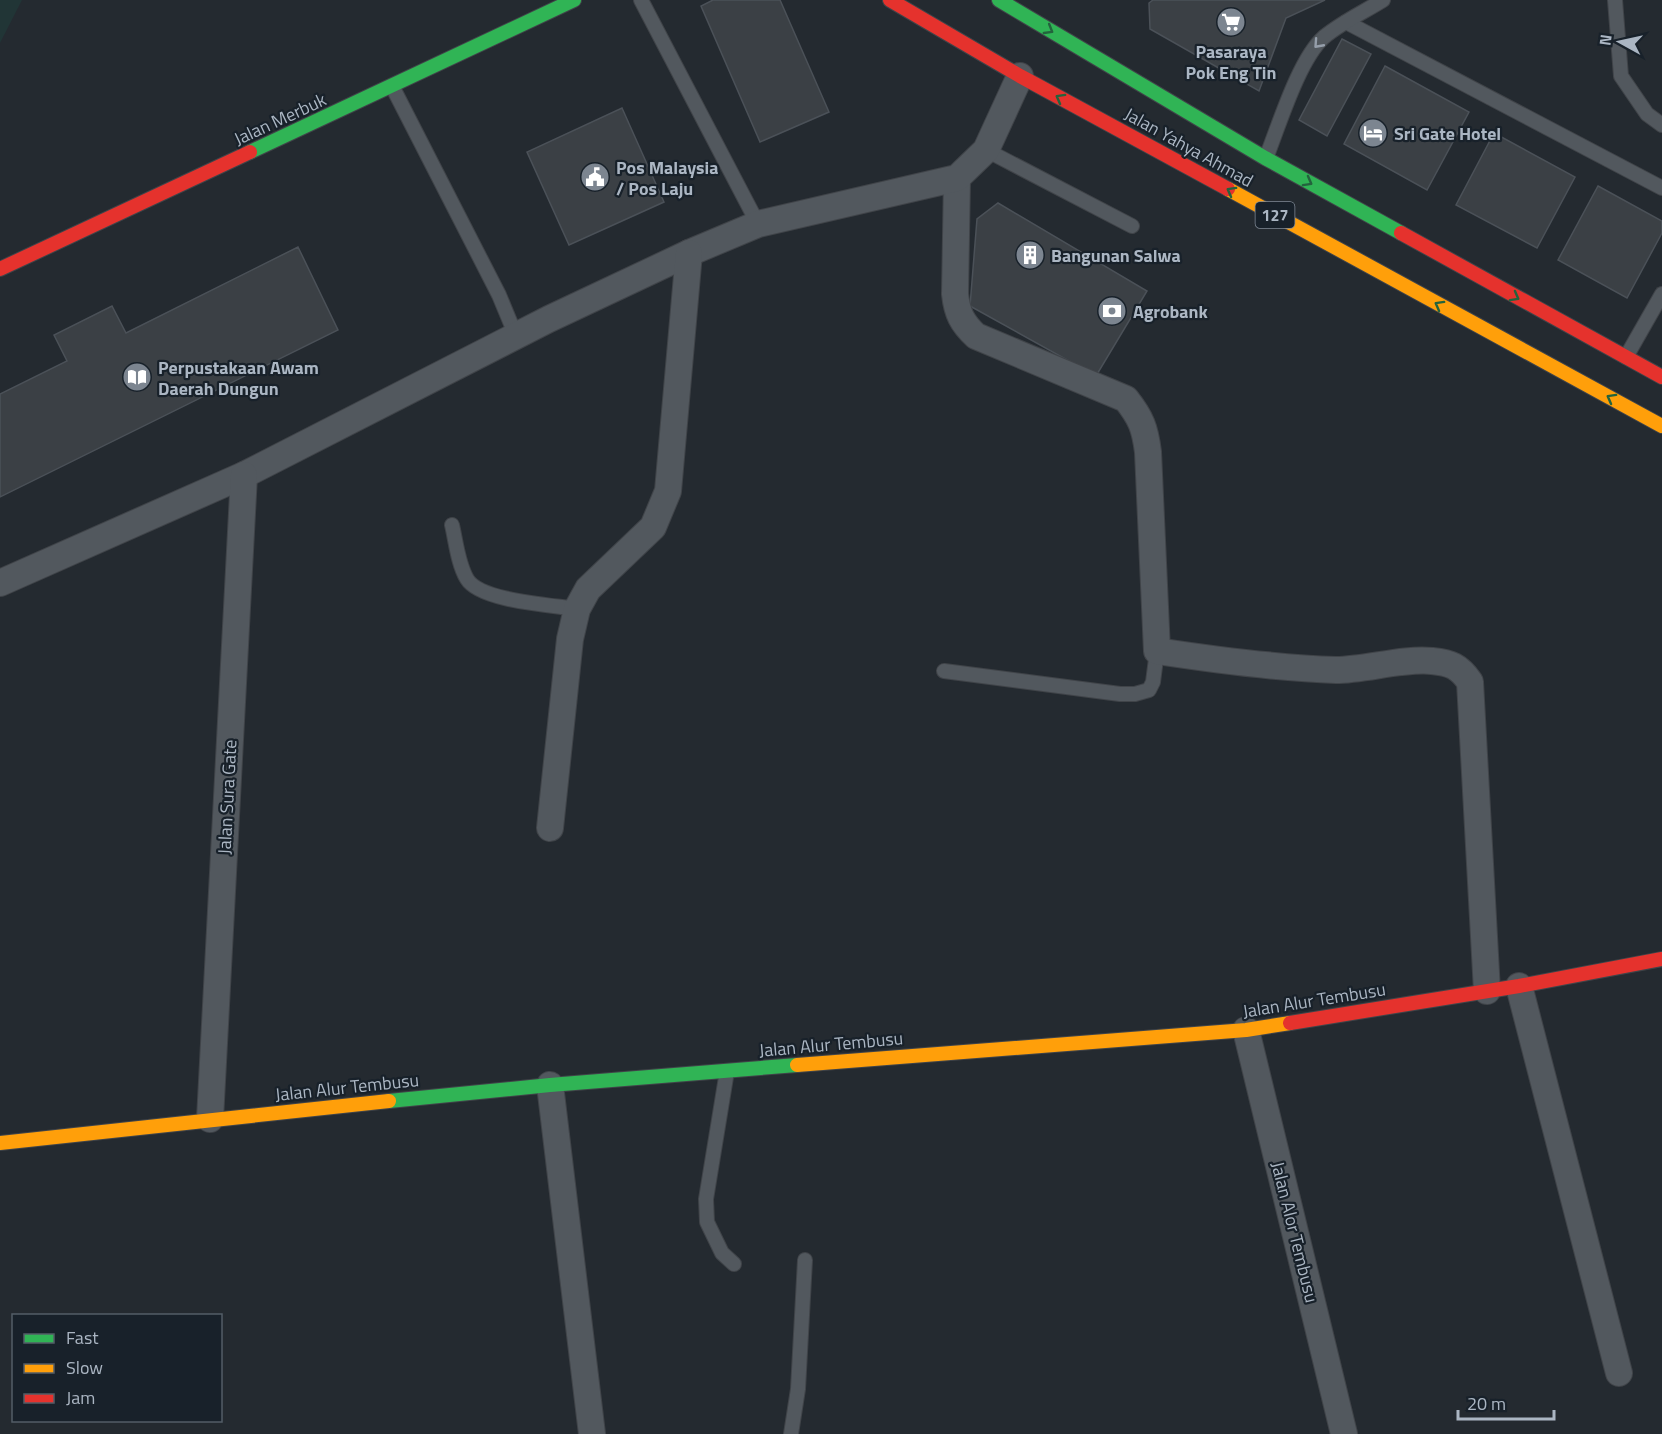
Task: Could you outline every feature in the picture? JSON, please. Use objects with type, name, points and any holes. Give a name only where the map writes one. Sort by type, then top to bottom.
[{"type":"street","name":"Jalan Merbuk","points":[[0,269],[574,0]]},
{"type":"street","name":"Jalan Yahya Ahmad","points":[[890,0],[1020,76],[1662,426]]},
{"type":"street","name":"Jalan Yahya Ahmad","points":[[1003,1],[1265,158],[1662,377]]},
{"type":"street","points":[[0,583],[244,475],[516,336],[689,253],[758,224],[957,178],[986,150],[1020,76]]},
{"type":"street","points":[[957,178],[955,294],[957,312],[963,323],[976,336],[1126,399],[1138,413],[1145,429],[1157,651],[1256,665],[1338,670],[1429,661],[1451,664],[1462,671],[1470,682],[1487,991]]},
{"type":"street","points":[[550,828],[570,639],[577,609],[588,589],[652,527],[668,491],[689,253]]},
{"type":"street","name":"Jalan Sura Gate","points":[[210,1119],[244,475]]},
{"type":"street","name":"Jalan Alur Tembusu","points":[[0,1143],[210,1119],[550,1085],[1246,1030],[1519,986],[1662,959]]},
{"type":"street","points":[[1519,986],[1618,1373]]},
{"type":"street","name":"Jalan Alor Tembusu","points":[[1246,1030],[1344,1434]]},
{"type":"street","points":[[550,1085],[592,1434]]},
{"type":"lane","points":[[641,0],[758,224]]},
{"type":"lane","points":[[1265,158],[1303,65],[1312,50],[1324,37],[1383,0]]},
{"type":"lane","points":[[1615,0],[1621,76],[1647,114],[1662,125]]},
{"type":"lane","points":[[1346,22],[1662,188]]},
{"type":"lane","points":[[392,86],[499,295],[516,336]]},
{"type":"lane","points":[[986,150],[1132,226]]},
{"type":"lane","points":[[1626,358],[1662,294]]},
{"type":"lane","points":[[452,525],[463,569],[468,580],[475,587],[498,597],[577,609]]},
{"type":"lane","points":[[944,671],[1135,694],[1149,690],[1153,682],[1157,651]]},
{"type":"lane","points":[[727,1071],[706,1199],[707,1222],[722,1253],[734,1264]]},
{"type":"lane","points":[[791,1434],[798,1389],[805,1260]]},
{"type":"green space","points":[[0,0],[22,0],[0,43]]},
{"type":"building","points":[[713,0],[780,0],[829,112],[760,142],[701,6]]},
{"type":"building","points":[[1153,0],[1325,0],[1286,18],[1259,91],[1150,29],[1149,3]]},
{"type":"building","points":[[1342,39],[1371,54],[1327,136],[1299,120]]},
{"type":"building","points":[[1385,66],[1469,112],[1427,190],[1344,144]]},
{"type":"building","name":"Pos Malaysia / Pos Laju","points":[[622,108],[664,202],[569,245],[527,152]]},
{"type":"building","points":[[1494,133],[1575,177],[1537,248],[1456,205]]},
{"type":"building","points":[[1598,186],[1662,221],[1662,233],[1627,298],[1558,260]]},
{"type":"building","name":"Bangunan Salwa","points":[[998,203],[1147,291],[1096,376],[970,306],[977,219]]},
{"type":"building","name":"Perpustakaan Awam Daerah Dungun","points":[[298,247],[338,330],[0,497],[0,394],[67,361],[54,335],[112,306],[126,333]]},
{"type":"traffic: fast","points":[[250,152],[574,0]]},
{"type":"traffic: fast","points":[[999,0],[1265,158],[1401,233]]},
{"type":"traffic: fast","points":[[389,1101],[797,1065]]},
{"type":"traffic: slow","points":[[1228,189],[1662,426]]},
{"type":"traffic: slow","points":[[797,1065],[1246,1030],[1290,1023]]},
{"type":"traffic: slow","points":[[0,1143],[389,1101]]},
{"type":"traffic: jam","points":[[890,0],[1020,76],[1228,189]]},
{"type":"traffic: jam","points":[[0,269],[250,152]]},
{"type":"traffic: jam","points":[[1401,233],[1662,377]]},
{"type":"traffic: jam","points":[[1290,1023],[1519,986],[1662,959]]},
{"type":"place","name":"Pasaraya Pok Eng Tin","points":[[1231,22]]},
{"type":"place","name":"Sri Gate Hotel","points":[[1373,133]]},
{"type":"place","name":"Pos Malaysia / Pos Laju","points":[[595,177]]},
{"type":"place","name":"Bangunan Salwa","points":[[1030,255]]},
{"type":"place","name":"Agrobank","points":[[1112,311]]},
{"type":"place","name":"Perpustakaan Awam Daerah Dungun","points":[[137,377]]}]
